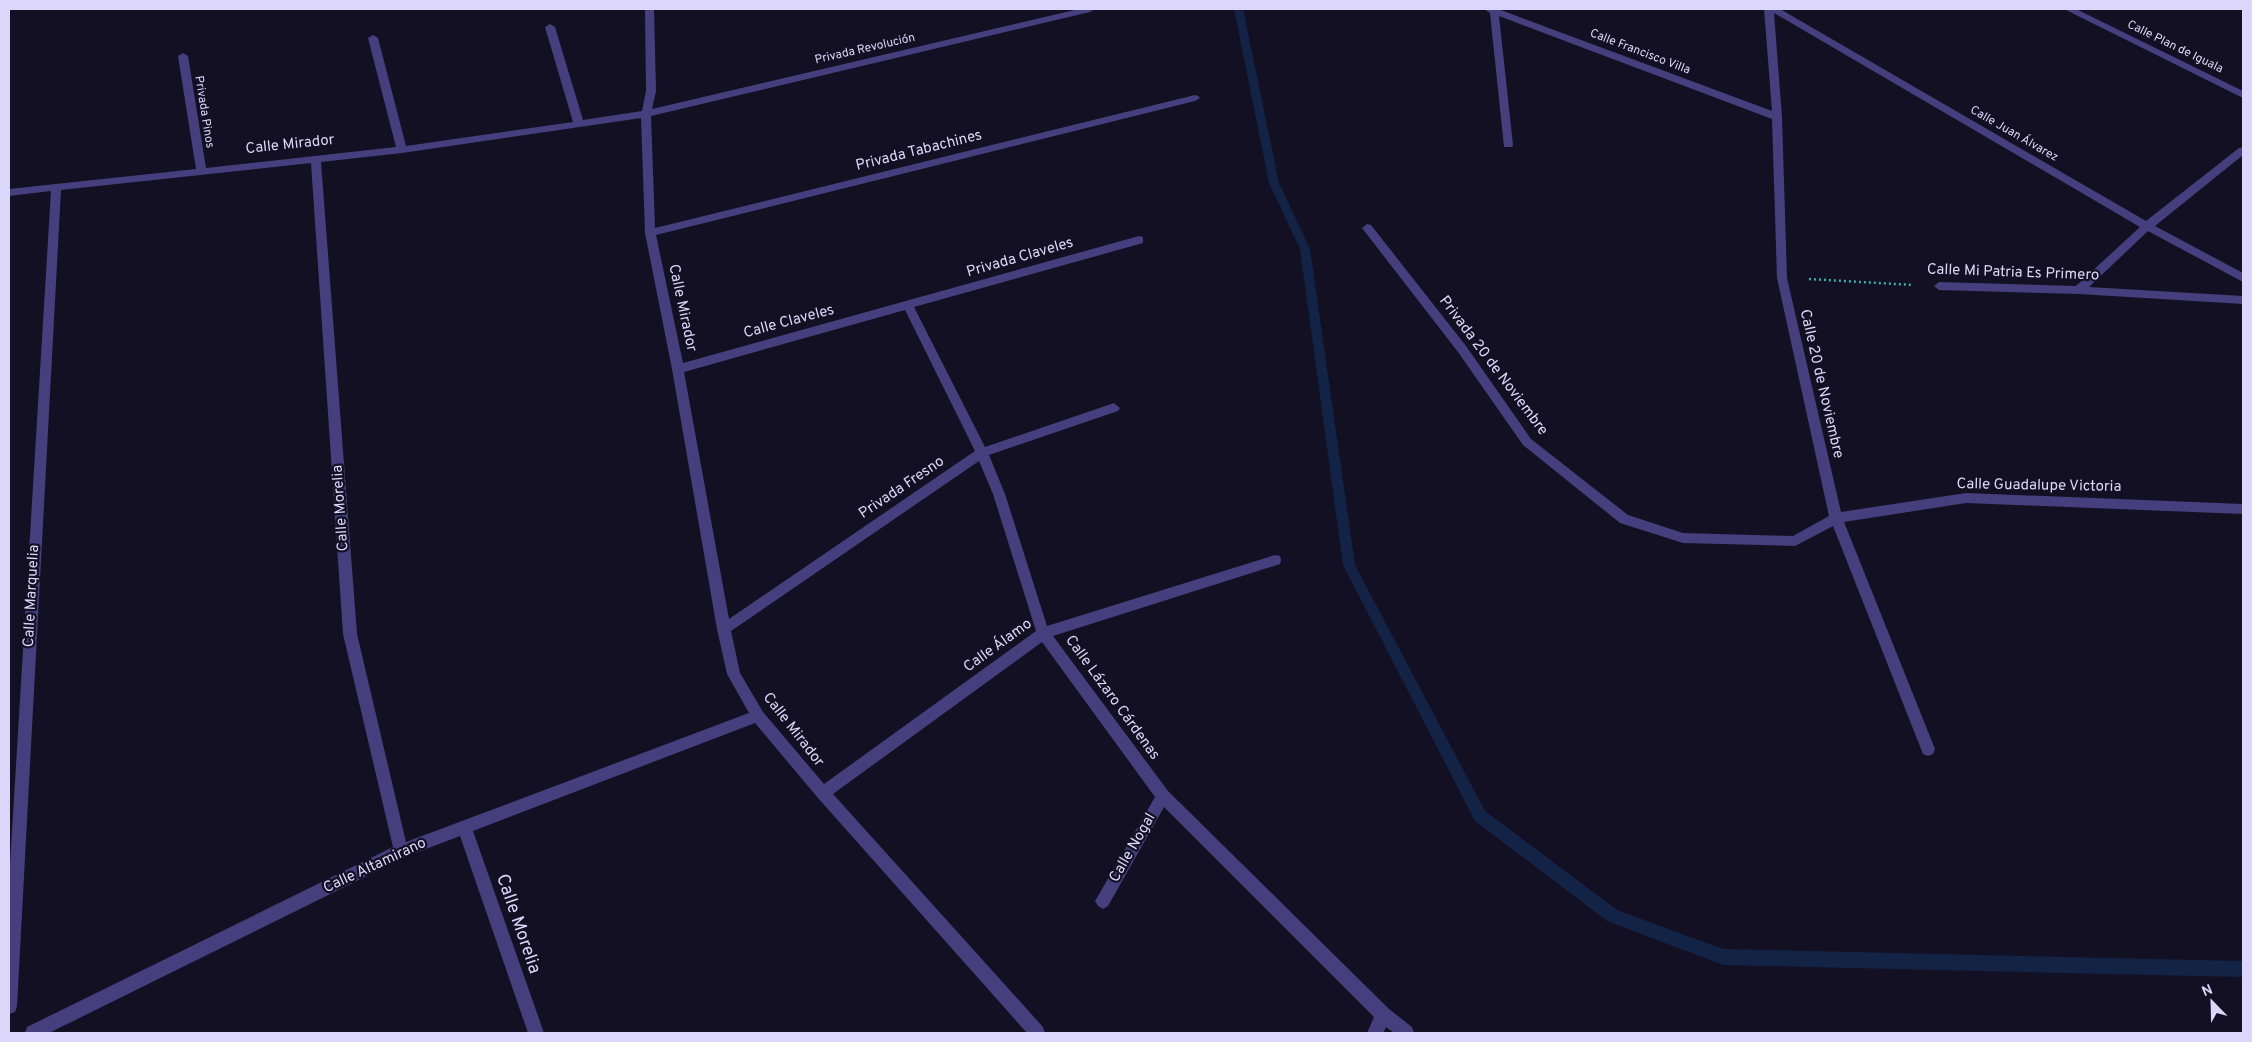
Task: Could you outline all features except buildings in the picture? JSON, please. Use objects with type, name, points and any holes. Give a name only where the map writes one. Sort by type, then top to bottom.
[{"type":"street","points":[[646,114],[651,91],[649,9]]},
{"type":"street","name":"Privada Revolución","points":[[646,114],[1090,9]]},
{"type":"street","points":[[1492,9],[1508,145]]},
{"type":"street","name":"Calle Francisco Villa","points":[[1492,9],[1777,117]]},
{"type":"street","name":"Calle 20 de Noviembre","points":[[1769,9],[1777,117],[1782,278],[1836,518],[1928,749]]},
{"type":"street","name":"Calle Juan Álvarez","points":[[1774,9],[2147,226],[2243,278]]},
{"type":"street","name":"Calle Plan de Iguala","points":[[2070,9],[2243,95]]},
{"type":"street","points":[[550,27],[578,124]]},
{"type":"street","points":[[373,38],[402,150]]},
{"type":"street","name":"Privada Pinos","points":[[183,56],[202,171]]},
{"type":"street","name":"Privada Tabachines","points":[[650,233],[1195,98]]},
{"type":"street","name":"Calle Mirador","points":[[9,192],[402,150],[646,114],[650,233],[678,368],[724,629],[734,674],[758,716],[823,793],[1037,1033]]},
{"type":"street","points":[[2080,290],[2147,226],[2243,150]]},
{"type":"street","name":"Calle Morelia","points":[[316,159],[350,634],[401,851]]},
{"type":"street","name":"Calle Marquelia","points":[[9,1006],[56,187]]},
{"type":"street","name":"Privada 20 de Noviembre","points":[[1367,228],[1462,349],[1527,442],[1624,519],[1683,538],[1795,540],[1836,518]]},
{"type":"street","name":"Privada Claveles","points":[[908,305],[1140,240]]},
{"type":"street","name":"Calle Mi Patria Es Primero","points":[[1939,286],[2080,290],[2243,300]]},
{"type":"street","name":"Calle Claveles","points":[[678,368],[908,305]]},
{"type":"street","name":"Calle Lázaro Cárdenas","points":[[908,305],[982,453],[999,494],[1044,632],[1163,796],[1383,1015],[1406,1033]]},
{"type":"street","name":"Privada Fresno","points":[[724,629],[982,453],[1114,408]]},
{"type":"street","name":"Calle Guadalupe Victoria","points":[[1836,518],[1966,498],[2243,509]]},
{"type":"street","name":"Calle Álamo","points":[[823,793],[1044,632],[1275,560]]},
{"type":"street","name":"Calle Altamirano","points":[[33,1033],[60,1027],[401,851],[758,716]]},
{"type":"street","name":"Calle Nogal","points":[[1103,901],[1163,796]]},
{"type":"street","name":"Calle Morelia","points":[[465,828],[536,1033]]},
{"type":"street","points":[[1375,1033],[1383,1015]]},
{"type":"path","name":"Calle Mi Patria Es Primero","points":[[1782,278],[1939,286]]},
{"type":"waterway","points":[[1238,9],[1274,183],[1305,249],[1349,565],[1480,816],[1612,916],[1723,957],[2243,969]]}]
